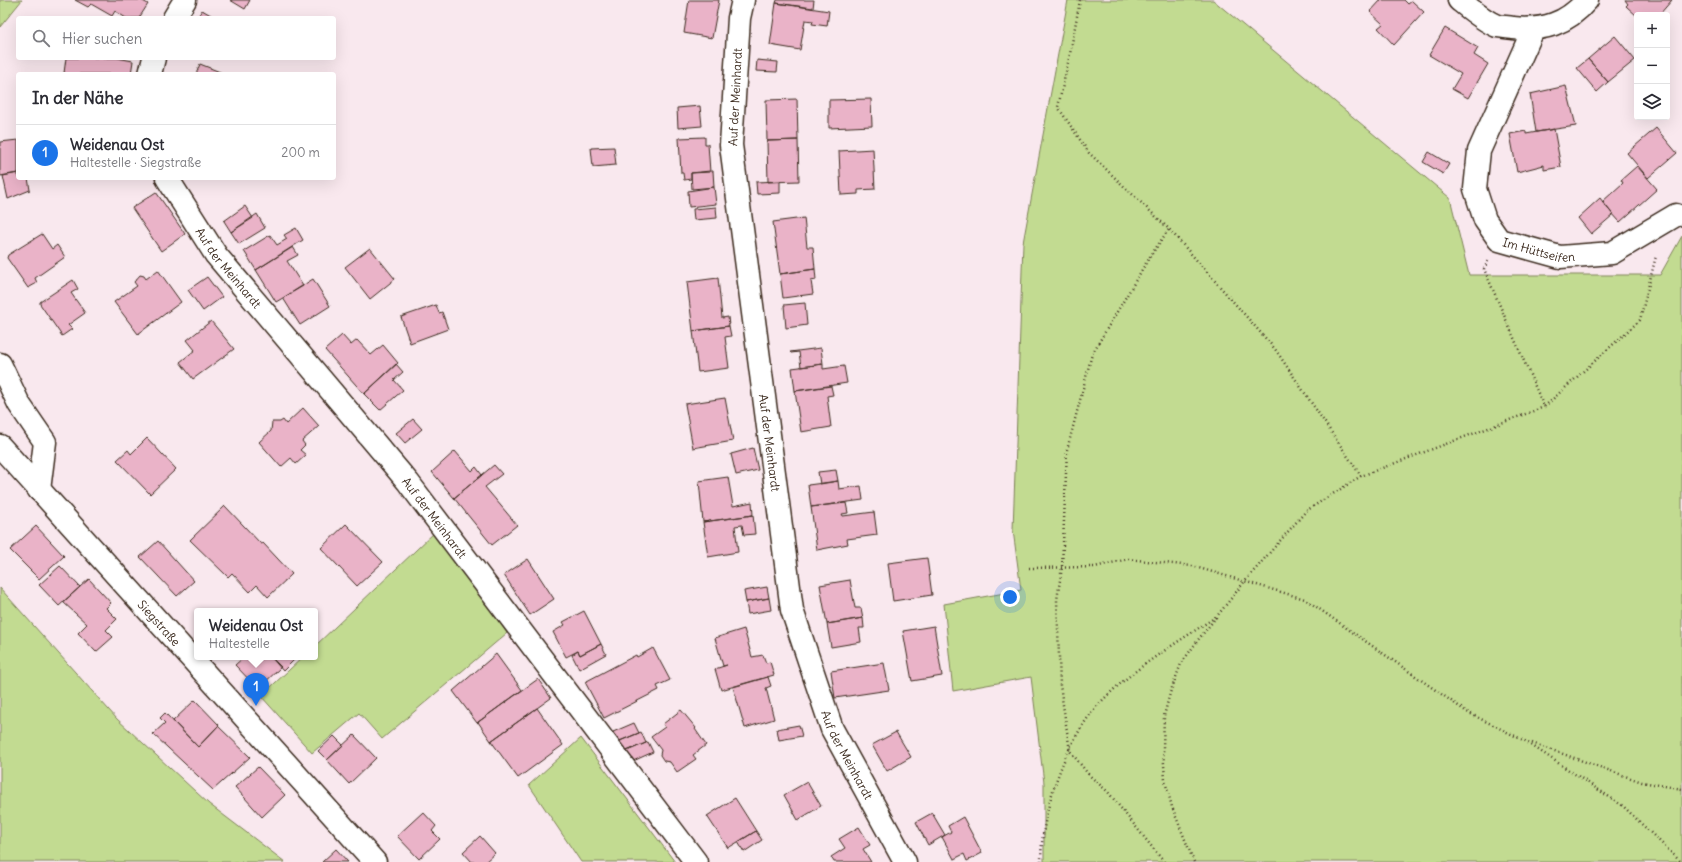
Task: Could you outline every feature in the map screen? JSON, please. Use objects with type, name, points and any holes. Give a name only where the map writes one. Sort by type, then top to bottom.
[{"type":"street","points":[[175,16],[185,0]]},
{"type":"street","name":"Auf der Meinhardt","points":[[743,0],[739,18],[730,145],[792,610],[832,729],[905,862]]},
{"type":"street","points":[[1459,0],[1472,11],[1498,26],[1533,30],[1559,23],[1580,8],[1587,0]]},
{"type":"street","name":"Im Hüttseifen","points":[[1533,30],[1479,151],[1475,189],[1485,220],[1499,240],[1560,257],[1612,253],[1676,215]]},
{"type":"street","points":[[150,72],[154,60]]},
{"type":"street","name":"Auf der Meinhardt","points":[[168,180],[216,255],[408,482],[696,862]]},
{"type":"street","points":[[0,364],[19,404],[45,442],[39,490]]},
{"type":"street","name":"Siegstraße","points":[[0,446],[375,862]]},
{"type":"path","points":[[1080,0],[1058,107],[1089,153],[1169,229],[1274,349],[1362,476]]},
{"type":"path","points":[[1164,862],[1108,792],[1089,775],[1070,751],[1060,685],[1057,600],[1062,567],[1067,450],[1092,354],[1149,258],[1169,229]]},
{"type":"path","points":[[1499,240],[1484,269],[1544,407]]},
{"type":"path","points":[[1194,862],[1172,807],[1166,781],[1163,748],[1164,716],[1170,692],[1181,664],[1246,581],[1306,511],[1362,476],[1544,407],[1640,320],[1657,251]]},
{"type":"path","points":[[1029,568],[1095,567],[1128,559],[1192,566],[1305,598],[1467,712],[1526,741],[1565,756],[1642,782],[1682,789]]},
{"type":"path","points":[[1040,862],[1041,844],[1050,800],[1057,776],[1081,730],[1100,703],[1162,652],[1221,614]]},
{"type":"path","points":[[1526,741],[1624,806],[1681,862]]},
{"type":"green space","points":[[0,0],[22,0],[0,27]]},
{"type":"green space","points":[[1068,0],[1213,0],[1450,198],[1469,275],[1660,275],[1682,236],[1682,862],[1044,862],[1044,783],[1031,677],[953,691],[944,604],[1021,590],[1013,530],[1023,243]]},
{"type":"green space","points":[[436,531],[507,633],[382,739],[359,713],[312,753],[261,696],[300,660],[318,660],[318,643]]},
{"type":"green space","points":[[0,588],[117,719],[209,804],[285,862],[0,862]]},
{"type":"green space","points":[[581,738],[675,862],[581,862],[529,785]]},
{"type":"building","points":[[75,0],[141,0],[148,4],[140,16],[123,16],[115,11],[112,16],[91,4],[88,7]]},
{"type":"building","points":[[230,0],[250,0],[245,9]]},
{"type":"building","points":[[689,0],[719,0],[712,38],[684,33]]},
{"type":"building","points":[[777,0],[814,0],[813,8],[776,3]]},
{"type":"building","points":[[1381,0],[1404,0],[1408,4],[1412,1],[1424,12],[1394,45],[1378,28],[1383,24],[1370,12]]},
{"type":"building","points":[[1625,0],[1672,0],[1662,12],[1634,12],[1634,13],[1626,6],[1628,4]]},
{"type":"building","points":[[776,3],[829,11],[827,26],[812,24],[813,21],[805,20],[800,50],[770,45]]},
{"type":"building","points":[[202,10],[212,16],[198,16]]},
{"type":"building","points":[[1445,28],[1478,48],[1474,55],[1488,64],[1468,98],[1452,89],[1461,74],[1429,55]]},
{"type":"building","points":[[1615,36],[1634,59],[1634,61],[1608,82],[1588,59]]},
{"type":"building","points":[[1588,59],[1608,82],[1597,92],[1577,68]]},
{"type":"building","points":[[66,60],[133,61],[131,72],[64,72]]},
{"type":"building","points":[[757,60],[778,62],[777,72],[756,71]]},
{"type":"building","points":[[200,64],[220,72],[197,72]]},
{"type":"building","points":[[1566,86],[1576,126],[1536,132],[1530,94]]},
{"type":"building","points":[[797,99],[798,140],[767,141],[766,100]]},
{"type":"building","points":[[871,99],[872,126],[829,128],[829,100]]},
{"type":"building","points":[[700,106],[702,126],[678,128],[677,108]]},
{"type":"building","points":[[1656,128],[1677,153],[1648,178],[1627,153]]},
{"type":"building","points":[[1554,129],[1561,167],[1544,170],[1544,165],[1517,172],[1510,134],[1526,131],[1526,134]]},
{"type":"building","points":[[705,137],[705,144],[708,144],[710,172],[691,173],[691,179],[684,180],[683,173],[681,173],[679,138]]},
{"type":"building","points":[[16,140],[16,173],[0,176],[0,142]]},
{"type":"building","points":[[798,140],[799,181],[768,182],[767,141]]},
{"type":"building","points":[[614,147],[616,165],[593,167],[591,148]]},
{"type":"building","points":[[873,149],[875,189],[858,190],[858,194],[841,195],[839,151]]},
{"type":"building","points":[[1429,152],[1449,164],[1443,174],[1423,162]]},
{"type":"building","points":[[1637,166],[1657,189],[1620,222],[1602,202],[1623,183],[1621,180]]},
{"type":"building","points":[[713,171],[714,187],[692,189],[691,173]]},
{"type":"building","points":[[16,173],[16,180],[28,180],[30,190],[8,199],[3,176]]},
{"type":"building","points":[[780,181],[780,193],[757,194],[756,182]]},
{"type":"building","points":[[714,187],[716,204],[689,207],[688,191]]},
{"type":"building","points":[[156,192],[185,234],[161,251],[132,208]]},
{"type":"building","points":[[1600,198],[1613,215],[1591,234],[1578,218]]},
{"type":"building","points":[[245,206],[253,218],[231,232],[224,221]]},
{"type":"building","points":[[716,207],[717,218],[694,220],[693,209]]},
{"type":"building","points":[[257,214],[265,228],[239,244],[231,232]]},
{"type":"building","points":[[804,218],[807,247],[813,247],[815,269],[780,274],[773,222]]},
{"type":"building","points":[[296,228],[303,240],[256,270],[244,251],[270,235],[277,245],[287,239],[284,235]]},
{"type":"building","points":[[42,234],[52,249],[57,245],[65,257],[35,278],[37,283],[28,288],[7,258],[8,255]]},
{"type":"building","points":[[293,247],[298,255],[287,261],[303,286],[276,302],[256,270]]},
{"type":"building","points":[[370,248],[395,279],[370,299],[345,267]]},
{"type":"building","points":[[815,269],[816,280],[811,281],[813,294],[783,298],[780,274]]},
{"type":"building","points":[[158,270],[181,302],[138,334],[114,302],[137,286],[134,282],[140,275],[144,276],[146,279]]},
{"type":"building","points":[[207,277],[222,297],[203,311],[188,290]]},
{"type":"building","points":[[718,278],[722,318],[728,317],[729,326],[693,331],[687,282]]},
{"type":"building","points":[[313,279],[330,306],[300,325],[283,298]]},
{"type":"building","points":[[73,280],[78,289],[71,293],[85,313],[68,325],[72,329],[62,336],[40,302]]},
{"type":"building","points":[[805,303],[807,325],[786,328],[784,305]]},
{"type":"building","points":[[436,305],[439,313],[442,312],[448,329],[410,343],[401,317]]},
{"type":"building","points":[[211,321],[234,349],[193,379],[180,362],[195,350],[187,340]]},
{"type":"building","points":[[729,326],[731,336],[725,337],[729,368],[698,372],[693,331]]},
{"type":"building","points":[[342,335],[351,345],[357,340],[371,355],[383,345],[398,363],[364,394],[325,350]]},
{"type":"building","points":[[821,348],[823,364],[801,367],[799,352],[790,352]]},
{"type":"building","points":[[396,364],[403,372],[394,380],[403,390],[380,410],[364,394]]},
{"type":"building","points":[[823,364],[823,369],[844,366],[847,383],[795,391],[792,368]]},
{"type":"building","points":[[831,386],[833,395],[827,396],[831,427],[801,432],[795,391]]},
{"type":"building","points":[[725,398],[733,441],[693,448],[685,404]]},
{"type":"building","points":[[303,408],[319,426],[302,441],[305,445],[300,450],[306,455],[296,464],[291,458],[281,467],[259,442],[271,431],[272,422],[280,422],[283,420],[286,424]]},
{"type":"building","points":[[413,419],[422,429],[405,443],[396,433]]},
{"type":"building","points":[[147,438],[176,469],[150,494],[117,460],[128,450],[131,454]]},
{"type":"building","points":[[753,448],[758,470],[736,475],[731,454]]},
{"type":"building","points":[[455,451],[472,471],[476,467],[482,475],[454,498],[432,472]]},
{"type":"building","points":[[494,465],[502,474],[485,487],[517,525],[492,545],[454,498]]},
{"type":"building","points":[[836,470],[838,481],[820,484],[818,472]]},
{"type":"building","points":[[728,477],[733,506],[752,502],[753,515],[703,522],[699,481]]},
{"type":"building","points":[[838,481],[839,489],[861,486],[863,500],[811,507],[808,485]]},
{"type":"building","points":[[846,503],[848,513],[842,514],[843,516],[874,512],[877,535],[847,539],[848,544],[817,550],[811,507]]},
{"type":"building","points":[[225,506],[292,574],[268,597],[257,585],[250,592],[232,573],[228,577],[190,540]]},
{"type":"building","points":[[753,515],[755,534],[744,535],[742,525],[735,526],[738,552],[708,557],[703,522]]},
{"type":"building","points":[[346,524],[383,562],[357,586],[321,548]]},
{"type":"building","points":[[36,526],[64,556],[39,579],[10,550]]},
{"type":"building","points":[[158,541],[194,581],[177,596],[140,557]]},
{"type":"building","points":[[927,558],[932,595],[893,601],[888,563]]},
{"type":"building","points":[[528,559],[554,599],[530,615],[504,575]]},
{"type":"building","points":[[60,566],[80,587],[59,606],[39,585]]},
{"type":"building","points":[[89,579],[111,603],[106,608],[117,619],[106,630],[113,637],[96,652],[78,633],[87,624],[63,602]]},
{"type":"building","points":[[850,580],[855,608],[861,608],[863,618],[827,624],[820,585]]},
{"type":"building","points":[[767,587],[769,598],[746,602],[744,591]]},
{"type":"building","points":[[769,598],[771,610],[748,614],[746,602]]},
{"type":"building","points":[[584,611],[601,644],[580,655],[578,651],[566,657],[553,632],[565,625],[563,622]]},
{"type":"building","points":[[863,618],[864,628],[859,628],[861,642],[831,647],[827,624]]},
{"type":"building","points":[[934,626],[942,676],[912,681],[903,631]]},
{"type":"building","points":[[744,629],[752,657],[763,655],[766,663],[770,662],[774,675],[721,690],[715,669],[727,665],[723,666],[715,638]]},
{"type":"building","points":[[601,644],[606,654],[579,669],[572,655],[578,651],[580,655]]},
{"type":"building","points":[[653,648],[670,680],[657,686],[659,690],[604,718],[585,682],[636,655],[637,657]]},
{"type":"building","points":[[496,654],[522,690],[477,723],[453,691]]},
{"type":"building","points":[[241,660],[274,660],[281,667],[258,689],[235,665]]},
{"type":"building","points":[[274,660],[294,660],[283,671]]},
{"type":"building","points":[[884,663],[889,690],[835,698],[831,671]]},
{"type":"building","points":[[768,677],[771,686],[766,688],[774,719],[745,728],[733,687]]},
{"type":"building","points":[[538,679],[551,698],[491,741],[478,722]]},
{"type":"building","points":[[195,700],[219,725],[198,747],[173,721]]},
{"type":"building","points":[[537,708],[563,745],[518,778],[491,741]]},
{"type":"building","points":[[681,710],[696,728],[695,729],[706,745],[693,755],[696,759],[677,772],[670,762],[664,761],[660,755],[661,750],[651,737],[665,727],[663,724]]},
{"type":"building","points":[[165,713],[198,747],[218,726],[250,757],[213,790],[153,734],[165,723],[160,718]]},
{"type":"building","points":[[634,723],[639,733],[617,742],[613,732]]},
{"type":"building","points":[[799,725],[802,736],[779,740],[777,729]]},
{"type":"building","points":[[641,732],[646,743],[624,752],[620,741]]},
{"type":"building","points":[[896,732],[911,757],[887,771],[872,745]]},
{"type":"building","points":[[354,735],[376,758],[349,784],[327,760]]},
{"type":"building","points":[[334,736],[343,745],[327,760],[318,751]]},
{"type":"building","points":[[648,742],[653,752],[631,762],[627,751]]},
{"type":"building","points":[[258,767],[285,795],[262,817],[235,787]]},
{"type":"building","points":[[807,782],[821,806],[798,820],[784,795]]},
{"type":"building","points":[[735,798],[756,831],[728,848],[707,816]]},
{"type":"building","points":[[423,812],[436,826],[432,831],[440,839],[419,859],[397,836]]},
{"type":"building","points":[[932,813],[945,835],[928,845],[916,822]]},
{"type":"building","points":[[963,817],[982,853],[967,861],[964,854],[954,859],[942,837],[951,832],[948,826]]},
{"type":"building","points":[[859,827],[870,845],[863,849],[871,862],[834,862],[831,857],[845,848],[839,839]]},
{"type":"building","points":[[756,831],[762,840],[744,852],[738,842]]},
{"type":"building","points":[[480,836],[495,853],[485,862],[472,862],[463,852]]},
{"type":"building","points":[[336,849],[348,862],[322,862]]},
{"type":"place","name":"Weidenau Ost","points":[[256,706]]}]
